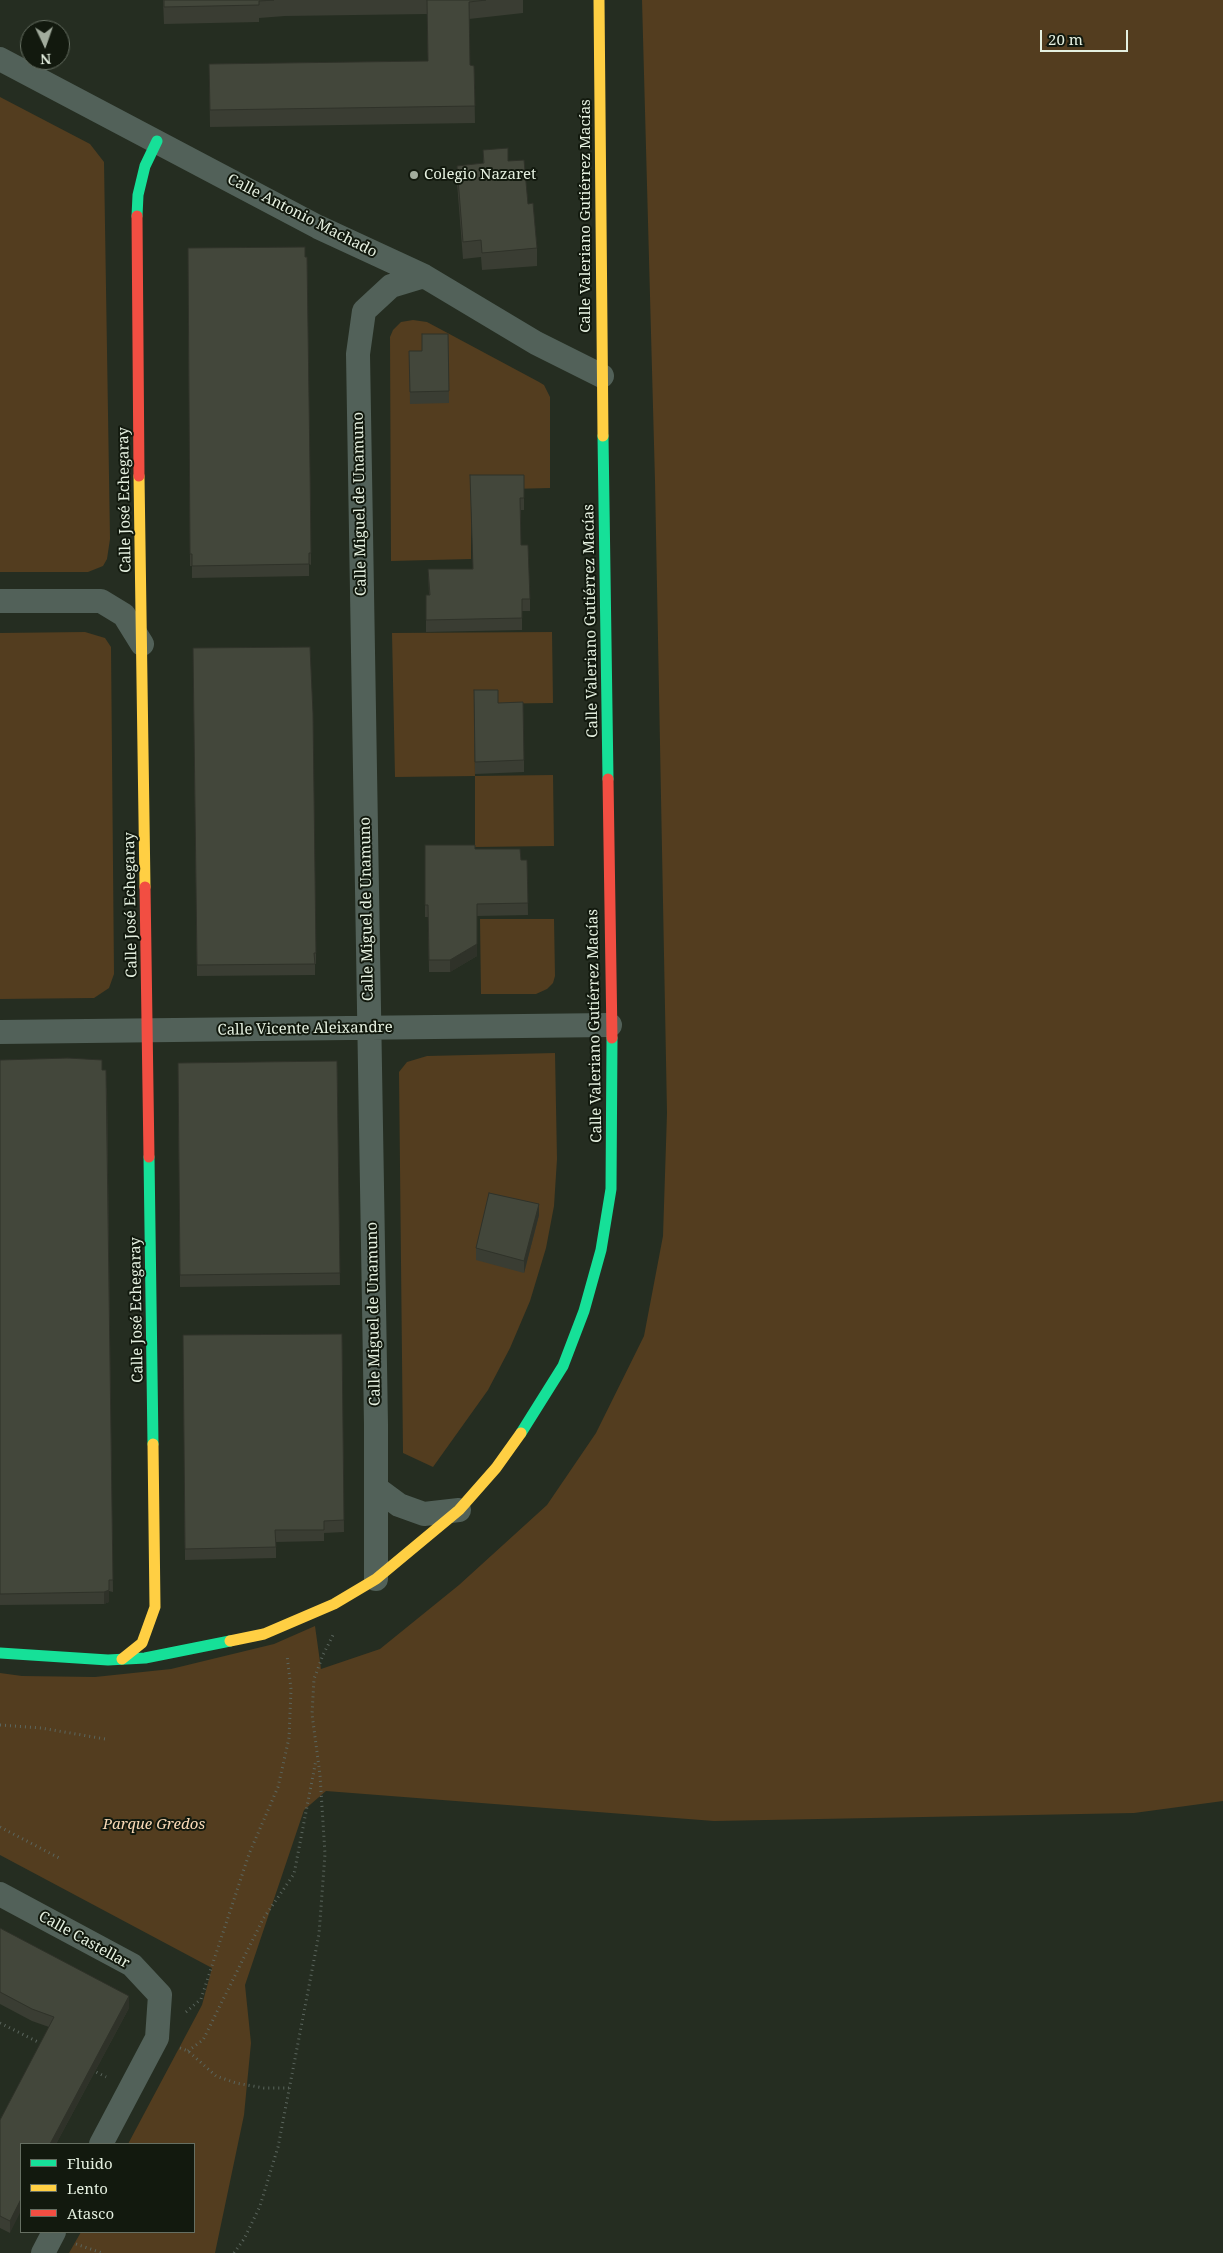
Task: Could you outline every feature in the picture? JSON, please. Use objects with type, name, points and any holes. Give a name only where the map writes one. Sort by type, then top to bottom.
[{"type":"main road","name":"Calle Valeriano Gutiérrez Macías","points":[[0,1653],[48,1658],[122,1660],[145,1658],[264,1634],[334,1604],[376,1579],[459,1510],[496,1468],[528,1423],[563,1366],[584,1312],[601,1250],[611,1189],[613,1094],[610,1025],[599,0]]},
{"type":"main road","name":"Calle José Echegaray","points":[[122,1660],[142,1643],[155,1607],[136,228],[138,195],[144,166],[157,142]]},
{"type":"street","name":"Calle Antonio Machado","points":[[0,59],[318,227],[424,276],[536,343],[602,376]]},
{"type":"street","name":"Calle Miguel de Unamuno","points":[[376,1579],[358,354],[364,311],[391,286],[424,276]]},
{"type":"street","points":[[0,601],[101,601],[124,615],[142,644]]},
{"type":"street","name":"Calle Vicente Aleixandre","points":[[0,1032],[610,1025]]},
{"type":"street","points":[[376,1488],[399,1505],[424,1514],[459,1510]]},
{"type":"street","name":"Calle Castellar","points":[[0,1894],[132,1965],[160,1995],[157,2038]]},
{"type":"street","points":[[102,2143],[157,2038]]},
{"type":"street","points":[[43,2253],[53,2233]]},
{"type":"path","points":[[234,2253],[244,2239],[260,2206],[278,2147],[312,1979],[322,1904],[325,1854],[312,1714],[314,1680],[323,1655],[338,1627],[340,1616],[334,1604]]},
{"type":"path","points":[[287,1652],[291,1689],[288,1738],[278,1787],[249,1854],[201,1999],[157,2038],[188,2051],[216,2076],[236,2083],[264,2088],[289,2088]]},
{"type":"path","points":[[0,1725],[41,1728],[104,1739]]},
{"type":"path","points":[[188,2051],[203,2040],[263,1919],[294,1874],[317,1756]]},
{"type":"path","points":[[0,1827],[61,1859]]},
{"type":"path","points":[[0,2023],[52,2050]]},
{"type":"path","points":[[86,2067],[130,2090]]},
{"type":"green space","name":"Parque Gredos","points":[[642,0],[1223,0],[1223,1801],[1134,1813],[714,1821],[326,1791],[304,1810],[245,1985],[251,2043],[244,2115],[215,2253],[69,2253],[80,2233],[195,2233],[195,2143],[129,2143],[202,2005],[212,1968],[0,1855],[0,1673],[22,1676],[95,1677],[171,1669],[274,1644],[315,1626],[321,1669],[380,1649],[459,1585],[547,1505],[596,1433],[644,1336],[663,1236],[667,1113],[655,481]]},
{"type":"green space","points":[[0,97],[90,144],[104,162],[110,539],[107,559],[103,566],[88,572],[0,572]]},
{"type":"green space","points":[[413,320],[427,322],[539,382],[544,385],[550,397],[550,488],[471,490],[471,559],[391,561],[390,337],[393,330],[401,322]]},
{"type":"green space","points":[[85,632],[105,638],[111,647],[114,974],[109,988],[94,998],[0,999],[0,633]]},
{"type":"green space","points":[[552,632],[553,703],[474,704],[475,776],[395,777],[392,633]]},
{"type":"green space","points":[[553,775],[554,846],[475,847],[475,776]]},
{"type":"green space","points":[[480,919],[554,919],[555,976],[553,983],[547,989],[536,994],[481,994]]},
{"type":"green space","points":[[555,1053],[557,1159],[554,1206],[546,1248],[530,1301],[510,1348],[488,1390],[433,1467],[403,1453],[399,1072],[407,1062],[427,1056]]},
{"type":"building","points":[[164,0],[274,0],[259,1],[259,5],[164,7]]},
{"type":"building","points":[[427,0],[486,0],[469,2],[470,65],[474,66],[475,106],[210,110],[209,64],[428,61]]},
{"type":"building","points":[[508,148],[508,161],[524,160],[528,204],[533,203],[537,248],[482,253],[481,240],[463,242],[457,166],[484,163],[483,150]]},
{"type":"building","points":[[305,247],[305,257],[307,257],[310,468],[311,553],[309,553],[309,564],[192,566],[192,554],[190,554],[188,248]]},
{"type":"building","points":[[422,334],[448,334],[449,391],[410,392],[409,351],[422,351]]},
{"type":"building","points":[[470,475],[524,475],[524,498],[520,498],[521,545],[528,545],[530,599],[522,599],[522,618],[426,620],[426,595],[430,595],[428,569],[473,569]]},
{"type":"building","points":[[310,647],[313,713],[315,964],[197,965],[193,648]]},
{"type":"building","points":[[474,690],[498,690],[498,703],[523,702],[524,760],[475,762]]},
{"type":"building","points":[[425,845],[475,845],[475,849],[520,849],[521,860],[527,860],[528,903],[477,904],[477,944],[450,960],[429,960],[428,905],[425,905]]},
{"type":"building","points":[[68,1058],[102,1060],[102,1070],[106,1070],[113,1580],[109,1580],[109,1590],[104,1592],[0,1594],[0,1060]]},
{"type":"building","points":[[337,1061],[340,1273],[180,1275],[178,1063]]},
{"type":"building","points":[[489,1193],[539,1204],[524,1261],[476,1248]]},
{"type":"building","points":[[342,1334],[344,1520],[324,1521],[324,1530],[275,1530],[276,1547],[185,1549],[183,1335]]},
{"type":"building","points":[[0,1928],[129,1996],[51,2143],[20,2143],[20,2201],[10,2221],[0,2216],[0,2120],[54,2017],[32,2009],[0,1992]]},
{"type":"traffic: fast","points":[[137,216],[138,195],[145,166],[157,141]]},
{"type":"traffic: fast","points":[[603,436],[608,779]]},
{"type":"traffic: fast","points":[[521,1433],[563,1366],[584,1311],[601,1250],[611,1189],[612,1038]]},
{"type":"traffic: fast","points":[[149,1157],[153,1444]]},
{"type":"traffic: fast","points":[[0,1653],[108,1660],[145,1658],[230,1641]]},
{"type":"traffic: slow","points":[[599,0],[603,436]]},
{"type":"traffic: slow","points":[[139,476],[145,887]]},
{"type":"traffic: slow","points":[[230,1641],[264,1634],[334,1604],[376,1579],[459,1510],[496,1468],[521,1433]]},
{"type":"traffic: slow","points":[[122,1659],[142,1643],[155,1607],[153,1444]]},
{"type":"traffic: jam","points":[[137,216],[139,476]]},
{"type":"traffic: jam","points":[[608,779],[612,1038]]},
{"type":"traffic: jam","points":[[145,887],[149,1157]]},
{"type":"place","name":"Colegio Nazaret","points":[[414,175]]}]
